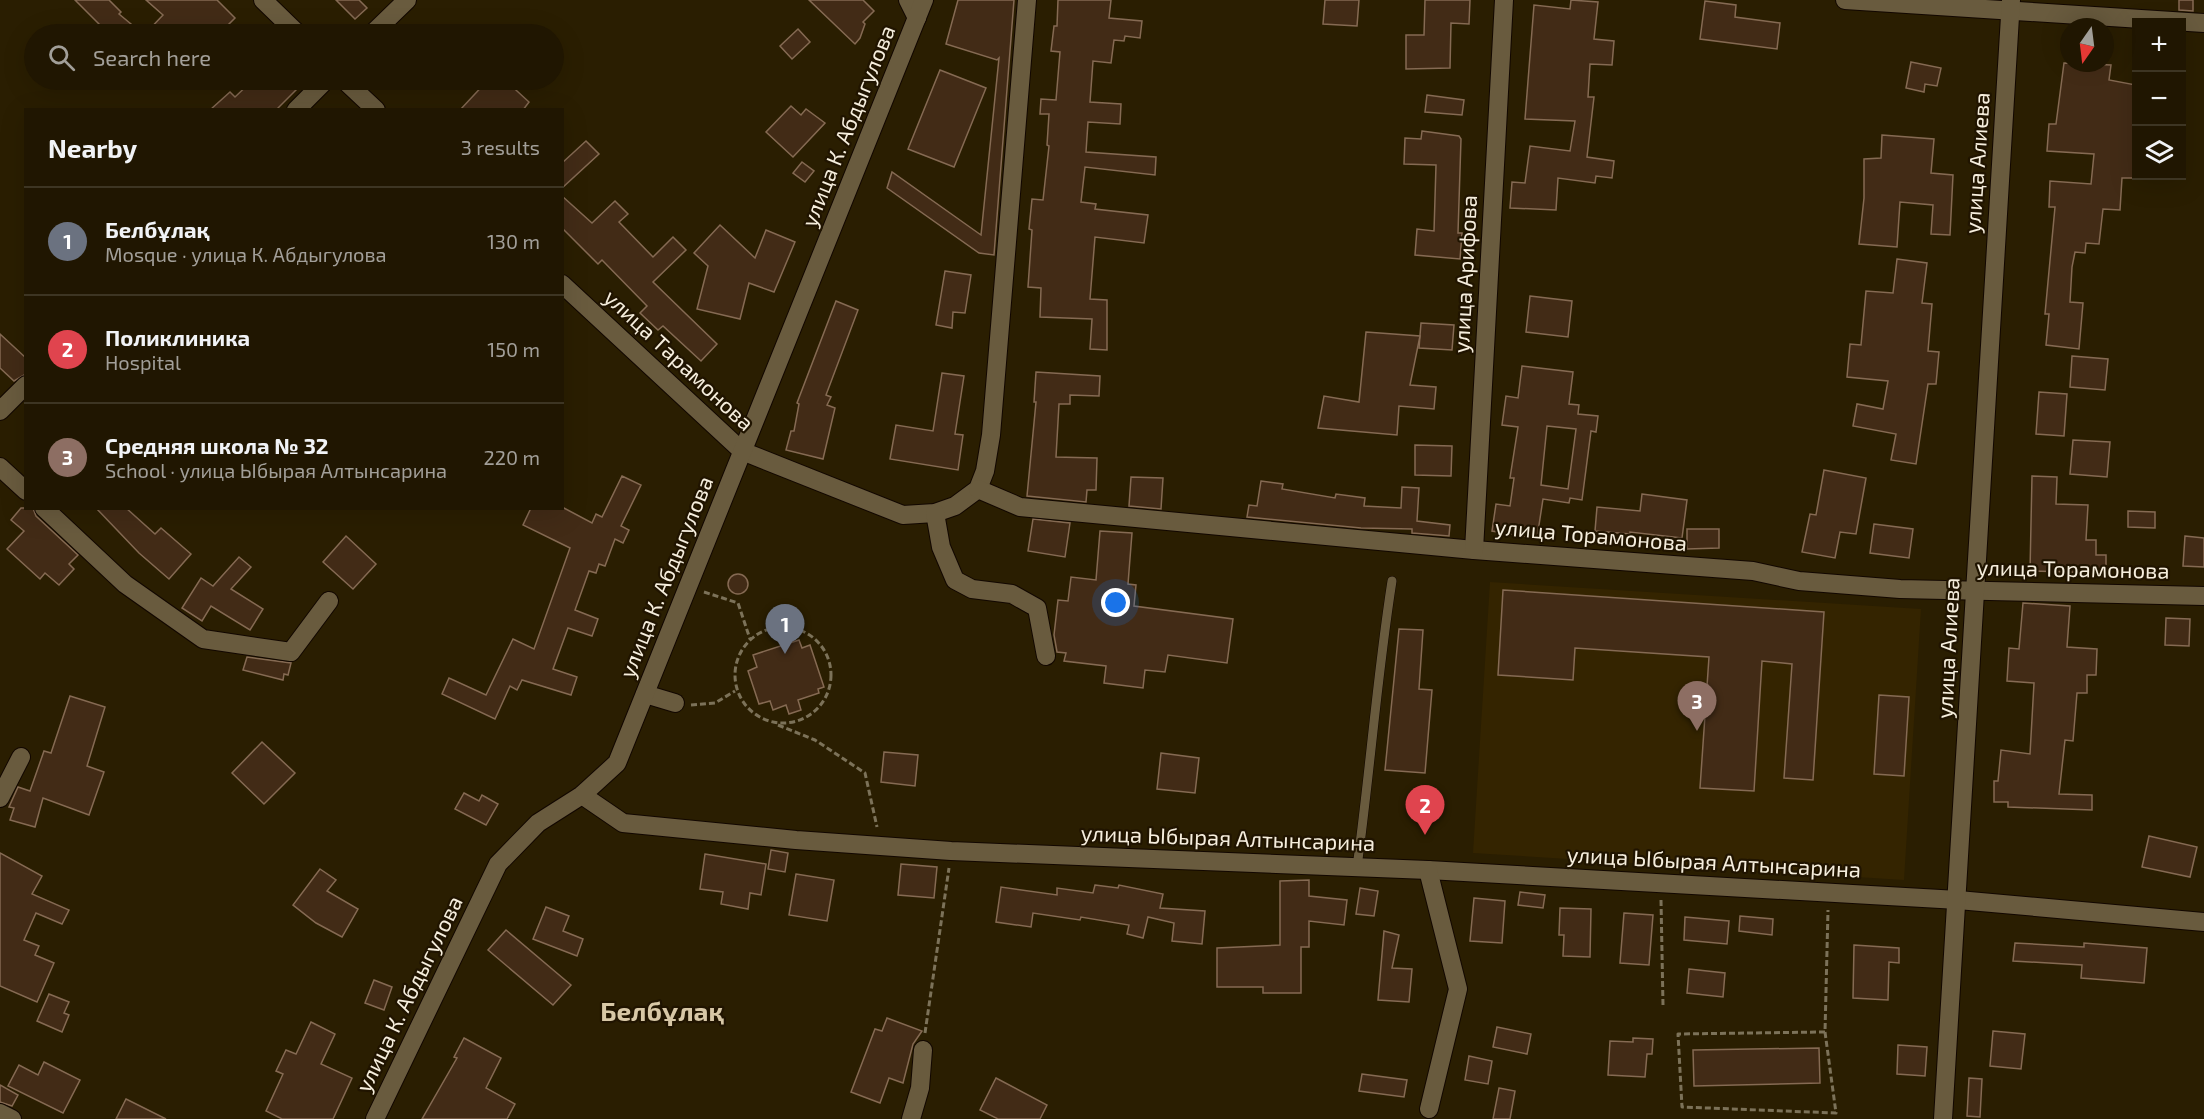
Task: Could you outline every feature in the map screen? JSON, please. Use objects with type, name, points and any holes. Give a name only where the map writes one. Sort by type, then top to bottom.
[{"type":"street","points":[[263,0],[288,24]]},
{"type":"street","points":[[382,24],[407,0]]},
{"type":"street","points":[[908,0],[917,18]]},
{"type":"street","name":"улица К. Абдыгулова","points":[[375,1119],[498,864],[538,823],[582,795],[617,763],[924,0]]},
{"type":"street","points":[[1027,0],[991,435],[985,471],[978,489],[955,506],[935,513],[941,547],[955,580],[972,589],[1012,594],[1037,608],[1046,656]]},
{"type":"street","name":"улица Арифова","points":[[1474,550],[1504,0]]},
{"type":"street","points":[[1845,0],[2011,6],[2204,23]]},
{"type":"street","name":"улица Алиева","points":[[1943,1119],[2011,6]]},
{"type":"street","points":[[298,108],[316,90]]},
{"type":"street","points":[[355,90],[374,108]]},
{"type":"street","name":"улица Тарамонова","points":[[564,286],[742,452],[903,515],[935,513]]},
{"type":"street","points":[[0,411],[24,387]]},
{"type":"street","points":[[0,467],[24,489]]},
{"type":"street","name":"улица Торамонова","points":[[978,489],[1020,507],[1474,550],[1753,571],[1799,581],[1900,589],[2204,596]]},
{"type":"street","points":[[46,510],[125,584],[203,639],[291,652],[329,601]]},
{"type":"street","points":[[645,694],[675,702]]},
{"type":"street","points":[[0,798],[21,757]]},
{"type":"street","name":"улица Ыбырая Алтынсарина","points":[[582,795],[623,823],[951,851],[1428,870],[1661,883],[1958,900],[2204,921]]},
{"type":"street","points":[[1428,870],[1458,989],[1429,1109]]},
{"type":"street","points":[[911,1119],[920,1088],[923,1050]]},
{"type":"street","points":[[0,1113],[12,1119]]},
{"type":"lane","points":[[1357,867],[1369,779],[1382,643],[1392,581]]},
{"type":"path","points":[[688,586],[738,603],[750,639]]},
{"type":"path","points":[[777,724],[804,720],[825,702],[832,675],[824,648],[802,630],[775,627],[750,639],[735,662],[735,690],[751,713],[814,740],[866,773],[877,824],[875,845]]},
{"type":"path","points":[[675,702],[698,706],[715,703],[735,690]]},
{"type":"path","points":[[923,1050],[951,851]]},
{"type":"path","points":[[1661,883],[1663,1005]]},
{"type":"path","points":[[1825,1032],[1678,1034],[1682,1107],[1836,1113],[1825,1032],[1829,893]]},
{"type":"shaded area","points":[[1490,582],[1921,609],[1904,880],[1473,853]]},
{"type":"building","points":[[75,0],[109,0],[121,12],[119,14],[131,24],[99,24]]},
{"type":"building","points":[[146,0],[217,0],[235,18],[229,24],[154,24],[163,15]]},
{"type":"building","points":[[336,0],[359,0],[367,8],[355,19]]},
{"type":"building","points":[[809,0],[863,0],[874,11],[863,22],[865,24],[860,38],[855,44]]},
{"type":"building","points":[[958,0],[1014,0],[994,255],[979,253],[887,188],[892,172],[981,235],[999,58],[997,60],[946,44]]},
{"type":"building","points":[[1058,0],[1111,0],[1109,18],[1142,21],[1140,38],[1125,36],[1124,41],[1114,40],[1111,63],[1093,61],[1090,102],[1121,104],[1120,124],[1088,122],[1086,152],[1156,157],[1155,175],[1085,167],[1081,202],[1096,204],[1095,209],[1148,215],[1144,243],[1095,237],[1090,299],[1107,300],[1107,350],[1090,349],[1092,319],[1040,317],[1041,288],[1028,287],[1032,199],[1043,200],[1049,146],[1047,145],[1049,114],[1040,114],[1041,99],[1056,100],[1060,52],[1051,51],[1054,26],[1057,26]]},
{"type":"building","points":[[1325,0],[1359,0],[1357,26],[1323,24]]},
{"type":"building","points":[[1425,0],[1470,0],[1469,24],[1451,23],[1450,68],[1406,69],[1406,35],[1424,35]]},
{"type":"building","points":[[1571,0],[1598,2],[1594,39],[1614,41],[1612,65],[1590,64],[1588,97],[1594,97],[1587,157],[1614,161],[1612,178],[1596,176],[1595,183],[1558,178],[1556,210],[1510,208],[1512,182],[1525,183],[1530,146],[1570,151],[1575,121],[1525,119],[1534,5],[1570,9]]},
{"type":"building","points":[[2179,0],[2193,0],[2193,11],[2179,10]]},
{"type":"building","points":[[1705,1],[1736,5],[1735,17],[1780,23],[1777,49],[1700,39]]},
{"type":"building","points":[[798,29],[810,42],[792,59],[780,46]]},
{"type":"building","points":[[1911,62],[1941,68],[1937,86],[1925,84],[1924,92],[1906,88]]},
{"type":"building","points":[[940,70],[986,88],[954,167],[908,149]]},
{"type":"building","points":[[2063,72],[2110,72],[2109,80],[2132,84],[2132,178],[2122,178],[2120,210],[2103,209],[2099,244],[2086,243],[2085,253],[2075,252],[2070,302],[2083,303],[2079,349],[2046,345],[2049,314],[2045,314],[2055,207],[2049,207],[2050,181],[2091,184],[2094,154],[2047,151],[2049,124],[2056,124]]},
{"type":"building","points":[[242,90],[296,90],[278,108],[212,108],[230,92],[235,97]]},
{"type":"building","points":[[479,90],[516,90],[529,102],[524,108],[462,108]]},
{"type":"building","points":[[1427,95],[1464,100],[1462,115],[1425,112]]},
{"type":"building","points":[[791,106],[801,115],[806,109],[825,123],[793,157],[766,132]]},
{"type":"building","points":[[1422,131],[1459,136],[1461,139],[1458,233],[1462,233],[1460,259],[1415,255],[1417,229],[1434,231],[1436,165],[1404,164],[1405,138],[1421,139]]},
{"type":"building","points":[[1882,135],[1934,139],[1931,173],[1953,175],[1950,235],[1931,234],[1933,205],[1900,202],[1897,247],[1859,244],[1864,198],[1864,159],[1881,158]]},
{"type":"building","points":[[586,141],[599,154],[564,186],[564,161]]},
{"type":"building","points":[[802,162],[814,171],[805,182],[793,173]]},
{"type":"building","points":[[564,198],[592,223],[615,201],[628,214],[619,222],[653,257],[673,237],[686,250],[653,282],[717,344],[701,361],[663,326],[658,330],[640,313],[647,306],[602,260],[598,264],[564,230]]},
{"type":"building","points":[[720,225],[755,258],[766,230],[795,242],[774,292],[749,283],[740,319],[697,309],[708,266],[694,253]]},
{"type":"building","points":[[1897,259],[1927,263],[1922,303],[1932,304],[1928,351],[1939,352],[1936,384],[1928,384],[1916,464],[1891,460],[1896,434],[1853,426],[1857,404],[1883,409],[1888,381],[1847,377],[1850,344],[1861,345],[1866,291],[1893,293]]},
{"type":"building","points":[[945,271],[971,275],[965,313],[953,312],[952,328],[936,325]]},
{"type":"building","points":[[1530,296],[1572,301],[1568,337],[1526,332]]},
{"type":"building","points":[[836,301],[858,310],[826,395],[831,397],[827,405],[835,408],[823,459],[786,450],[791,431],[794,431],[799,404],[797,403]]},
{"type":"building","points":[[1421,323],[1454,325],[1452,350],[1419,348]]},
{"type":"building","points":[[1366,332],[1420,336],[1410,385],[1436,387],[1434,409],[1399,406],[1397,435],[1318,428],[1324,396],[1359,402]]},
{"type":"building","points":[[0,334],[24,356],[24,375],[14,381],[0,368]]},
{"type":"building","points":[[2072,356],[2108,359],[2105,390],[2070,387]]},
{"type":"building","points":[[1522,366],[1573,372],[1569,404],[1579,405],[1578,414],[1598,416],[1596,432],[1591,431],[1582,500],[1570,498],[1569,503],[1543,499],[1537,538],[1492,531],[1496,504],[1510,506],[1514,478],[1510,478],[1518,427],[1502,425],[1506,396],[1518,398]],"holes":[[[1547,426],[1576,429],[1568,489],[1541,485]]]},
{"type":"building","points":[[1036,372],[1100,376],[1099,396],[1070,395],[1070,404],[1059,404],[1056,457],[1097,458],[1096,490],[1087,490],[1086,502],[1027,496],[1036,402],[1034,402]]},
{"type":"building","points":[[942,373],[964,376],[955,434],[963,435],[958,470],[890,459],[896,425],[933,431]]},
{"type":"building","points":[[2039,392],[2067,394],[2064,436],[2036,434]]},
{"type":"building","points":[[2073,440],[2110,442],[2107,477],[2070,474]]},
{"type":"building","points":[[1415,445],[1452,446],[1451,476],[1415,475]]},
{"type":"building","points":[[1824,470],[1866,478],[1856,534],[1840,532],[1835,558],[1802,552],[1810,514],[1816,515]]},
{"type":"building","points":[[622,476],[641,485],[621,526],[629,530],[623,543],[615,539],[605,566],[599,564],[596,573],[589,571],[575,610],[598,619],[592,636],[568,628],[553,669],[577,677],[571,695],[522,680],[517,690],[510,686],[495,719],[442,694],[449,678],[486,695],[513,639],[534,649],[570,548],[523,525],[530,510],[564,510],[564,508],[592,523],[596,514],[602,517]]},
{"type":"building","points":[[2032,476],[2057,477],[2056,504],[2088,505],[2086,540],[2096,540],[2096,555],[2106,555],[2106,573],[2030,571]]},
{"type":"building","points":[[1131,477],[1163,478],[1161,509],[1129,506]]},
{"type":"building","points":[[1261,481],[1283,484],[1282,489],[1335,498],[1336,494],[1365,498],[1364,506],[1401,508],[1402,487],[1419,488],[1417,521],[1450,525],[1449,536],[1412,533],[1412,529],[1361,528],[1247,517],[1249,505],[1257,506]]},
{"type":"building","points":[[1642,494],[1687,500],[1682,538],[1630,532],[1630,534],[1595,531],[1597,507],[1640,511]]},
{"type":"building","points":[[21,508],[34,510],[36,516],[78,555],[69,564],[74,569],[59,585],[45,573],[40,579],[7,549],[24,531],[11,520]]},
{"type":"building","points":[[98,510],[128,510],[155,534],[161,528],[191,554],[169,579],[139,553]]},
{"type":"building","points":[[2128,511],[2155,512],[2155,528],[2128,527]]},
{"type":"building","points":[[1033,519],[1070,523],[1065,557],[1028,551]]},
{"type":"building","points":[[1874,524],[1913,529],[1909,558],[1870,553]]},
{"type":"building","points":[[1687,529],[1719,529],[1719,548],[1687,549]]},
{"type":"building","points":[[1100,531],[1132,533],[1128,584],[1136,585],[1134,606],[1233,619],[1227,663],[1168,655],[1165,672],[1145,670],[1143,688],[1104,683],[1106,666],[1064,661],[1066,653],[1057,652],[1054,635],[1058,600],[1068,601],[1071,577],[1096,580]]},
{"type":"building","points":[[346,536],[376,564],[353,589],[323,562]]},
{"type":"building","points":[[2185,536],[2204,538],[2204,567],[2183,566]]},
{"type":"building","points":[[239,557],[251,567],[231,589],[263,609],[250,630],[211,606],[202,621],[182,608],[201,578],[213,586]]},
{"type":"building","points":[[738,574],[745,577],[748,584],[745,591],[738,594],[731,591],[728,584],[731,577]]},
{"type":"building","points":[[1503,590],[1824,612],[1813,780],[1784,778],[1792,664],[1762,661],[1754,791],[1700,788],[1709,657],[1575,648],[1573,680],[1498,675]]},
{"type":"building","points":[[2023,603],[2070,606],[2067,647],[2097,649],[2096,675],[2087,675],[2087,693],[2077,693],[2073,741],[2065,740],[2059,794],[2092,795],[2092,810],[2008,807],[2008,802],[1994,802],[1994,781],[1998,781],[2001,750],[2030,754],[2034,683],[2007,681],[2009,648],[2019,649]]},
{"type":"building","points":[[2166,618],[2190,619],[2189,646],[2165,645]]},
{"type":"building","points":[[1399,629],[1423,630],[1419,689],[1432,690],[1425,773],[1385,770]]},
{"type":"building","points":[[799,640],[802,648],[810,645],[824,687],[818,689],[819,693],[798,700],[801,710],[789,714],[786,705],[773,710],[770,701],[759,704],[748,671],[757,667],[753,655]]},
{"type":"building","points":[[247,657],[291,663],[288,675],[284,674],[283,680],[243,670]]},
{"type":"building","points":[[1879,695],[1909,697],[1904,776],[1874,774]]},
{"type":"building","points":[[70,696],[105,707],[87,766],[104,772],[89,815],[43,798],[35,827],[10,820],[14,808],[9,807],[18,787],[30,791],[44,751],[51,753]]},
{"type":"building","points":[[262,742],[295,773],[264,804],[232,773]]},
{"type":"building","points":[[884,752],[918,755],[915,786],[881,782]]},
{"type":"building","points":[[1161,753],[1199,758],[1195,793],[1157,789]]},
{"type":"building","points":[[464,793],[479,801],[482,795],[498,804],[486,825],[455,809]]},
{"type":"building","points":[[2149,836],[2197,847],[2190,877],[2142,867]]},
{"type":"building","points":[[771,850],[788,853],[785,872],[768,869]]},
{"type":"building","points":[[0,853],[42,876],[32,894],[69,910],[62,924],[36,913],[24,940],[39,946],[35,955],[54,963],[37,1002],[0,986]]},
{"type":"building","points":[[705,854],[766,864],[761,895],[750,893],[748,909],[721,904],[723,892],[700,889]]},
{"type":"building","points":[[901,864],[937,867],[934,898],[898,895]]},
{"type":"building","points":[[320,869],[336,880],[327,891],[358,909],[342,937],[316,923],[293,905]]},
{"type":"building","points":[[796,874],[834,880],[827,921],[789,915]]},
{"type":"building","points":[[1309,880],[1309,896],[1347,900],[1344,925],[1309,921],[1309,947],[1301,947],[1301,993],[1263,993],[1263,987],[1217,987],[1217,948],[1280,945],[1280,881]]},
{"type":"building","points":[[1095,885],[1118,888],[1119,885],[1163,894],[1160,908],[1205,911],[1202,944],[1172,941],[1174,923],[1148,917],[1143,938],[1127,934],[1129,925],[1081,917],[1080,920],[1033,913],[1031,927],[996,922],[1001,887],[1057,895],[1057,888],[1093,893]]},
{"type":"building","points":[[1360,888],[1378,891],[1374,916],[1356,914]]},
{"type":"building","points":[[1520,892],[1545,895],[1543,908],[1518,905]]},
{"type":"building","points":[[1474,898],[1505,901],[1502,943],[1470,941]]},
{"type":"building","points":[[546,907],[569,916],[563,931],[583,939],[577,956],[533,939]]},
{"type":"building","points":[[1560,908],[1591,909],[1590,957],[1563,956],[1564,935],[1559,935]]},
{"type":"building","points":[[1624,913],[1653,915],[1649,965],[1620,963]]},
{"type":"building","points":[[1740,916],[1773,919],[1772,935],[1739,931]]},
{"type":"building","points":[[1685,917],[1729,921],[1727,944],[1684,940]]},
{"type":"building","points":[[506,930],[571,985],[553,1005],[488,950]]},
{"type":"building","points":[[1384,931],[1399,935],[1392,968],[1412,969],[1409,1002],[1378,1000]]},
{"type":"building","points":[[2015,943],[2084,947],[2084,943],[2147,948],[2144,983],[2081,978],[2082,965],[2013,961]]},
{"type":"building","points":[[1854,945],[1899,948],[1899,963],[1889,962],[1888,1000],[1853,998]]},
{"type":"building","points":[[1689,969],[1725,973],[1723,997],[1687,993]]},
{"type":"building","points":[[374,980],[392,987],[384,1010],[365,1003]]},
{"type":"building","points":[[49,994],[69,1002],[64,1013],[69,1015],[62,1032],[37,1021]]},
{"type":"building","points":[[887,1018],[922,1031],[913,1044],[903,1083],[889,1078],[880,1103],[851,1092],[875,1029],[882,1031]]},
{"type":"building","points":[[311,1022],[335,1034],[321,1064],[352,1078],[333,1119],[282,1119],[266,1111],[283,1074],[276,1071],[286,1050],[296,1054]]},
{"type":"building","points":[[1497,1027],[1531,1034],[1527,1054],[1493,1047]]},
{"type":"building","points":[[1993,1031],[2025,1034],[2021,1069],[1990,1066]]},
{"type":"building","points":[[464,1038],[501,1058],[486,1088],[515,1104],[507,1119],[422,1119],[457,1058],[454,1057]]},
{"type":"building","points":[[1633,1038],[1653,1039],[1652,1054],[1647,1054],[1645,1077],[1608,1075],[1610,1041],[1633,1042]]},
{"type":"building","points":[[1898,1045],[1927,1047],[1925,1076],[1897,1074]]},
{"type":"building","points":[[1819,1048],[1820,1083],[1694,1086],[1693,1050]]},
{"type":"building","points":[[1469,1056],[1492,1061],[1488,1084],[1465,1080]]},
{"type":"building","points":[[44,1062],[80,1080],[63,1113],[8,1086],[19,1065],[38,1075]]},
{"type":"building","points":[[1362,1074],[1407,1080],[1404,1097],[1359,1091]]},
{"type":"building","points":[[996,1078],[1047,1105],[1040,1119],[998,1119],[980,1110]]},
{"type":"building","points":[[1969,1078],[1982,1079],[1980,1117],[1967,1116]]},
{"type":"building","points":[[0,1085],[18,1095],[12,1106],[0,1102]]},
{"type":"building","points":[[1499,1088],[1515,1091],[1510,1119],[1493,1119]]},
{"type":"building","points":[[126,1099],[166,1119],[116,1119]]},
{"type":"place","name":"Белбұлақ","points":[[785,654]]},
{"type":"place","name":"Средняя школа № 32","points":[[1697,731]]},
{"type":"place","name":"Поликлиника","points":[[1425,835]]},
{"type":"district","name":"Белбұлақ","points":[[662,1012]]}]
